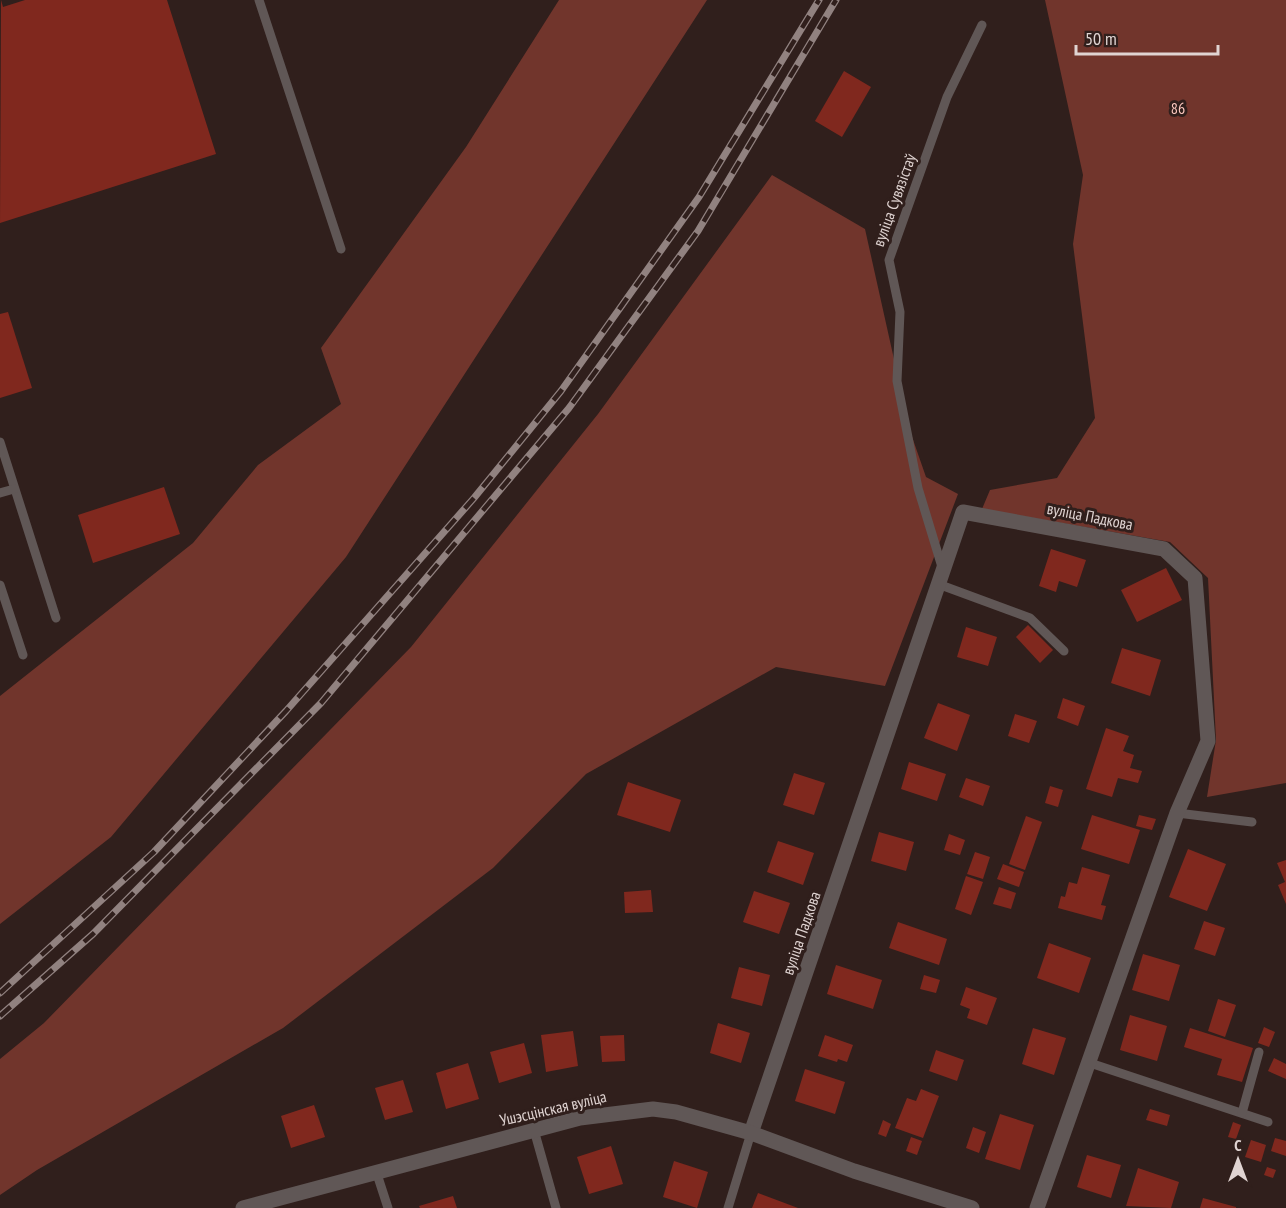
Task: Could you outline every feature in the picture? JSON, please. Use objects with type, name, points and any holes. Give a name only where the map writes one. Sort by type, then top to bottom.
[{"type":"street","name":"вуліца Падкова","points":[[751,1133],[963,513],[1164,549],[1195,578],[1208,741],[1177,813],[1037,1208]]},
{"type":"street","name":"Ушэсцінская вуліца","points":[[243,1208],[580,1118],[653,1109],[676,1112],[751,1133],[854,1171],[972,1208]]},
{"type":"lane","points":[[259,0],[340,249]]},
{"type":"lane","name":"вуліца Сувязістаў","points":[[941,577],[918,488],[897,381],[900,312],[889,260],[947,97],[982,25]]},
{"type":"lane","points":[[0,442],[56,618]]},
{"type":"lane","points":[[0,494],[14,489]]},
{"type":"lane","points":[[941,577],[1030,618],[1064,651]]},
{"type":"lane","points":[[0,585],[23,655]]},
{"type":"lane","points":[[1177,813],[1252,822]]},
{"type":"lane","points":[[1242,1113],[1259,1052]]},
{"type":"lane","points":[[1087,1062],[1268,1122]]},
{"type":"lane","points":[[534,1130],[556,1208]]},
{"type":"lane","points":[[728,1208],[751,1133]]},
{"type":"lane","points":[[376,1171],[388,1208]]},
{"type":"green space","points":[[559,0],[707,0],[346,557],[111,837],[0,924],[0,696],[193,543],[258,465],[341,404],[321,348],[466,147]]},
{"type":"green space","name":"86","points":[[1045,0],[1286,0],[1286,783],[1207,797],[1216,740],[1208,578],[1170,542],[982,509],[990,490],[1057,478],[1095,418],[1073,244],[1083,175]]},
{"type":"green space","points":[[772,175],[865,229],[910,431],[926,477],[958,494],[885,686],[776,667],[586,774],[493,868],[283,1028],[37,1170],[0,1195],[0,1059],[44,1023],[411,647],[598,414]]},
{"type":"building","points":[[1,0],[3,7],[25,0],[167,0],[216,154],[0,223]]},
{"type":"building","points":[[844,71],[871,87],[842,137],[815,121]]},
{"type":"building","points":[[8,312],[32,388],[0,398],[0,314]]},
{"type":"building","points":[[164,487],[180,534],[93,563],[78,515]]},
{"type":"building","points":[[1051,549],[1086,560],[1077,587],[1059,581],[1056,592],[1039,586]]},
{"type":"building","points":[[1166,568],[1182,600],[1137,622],[1121,590]]},
{"type":"building","points":[[1028,625],[1053,650],[1040,663],[1016,637]]},
{"type":"building","points":[[966,627],[997,637],[988,666],[957,657]]},
{"type":"building","points":[[1122,648],[1161,660],[1150,696],[1111,683]]},
{"type":"building","points":[[1063,698],[1085,706],[1078,726],[1057,718]]},
{"type":"building","points":[[938,703],[970,715],[957,751],[924,738]]},
{"type":"building","points":[[1015,714],[1037,721],[1029,743],[1008,736]]},
{"type":"building","points":[[1106,728],[1129,736],[1123,751],[1134,755],[1130,768],[1142,771],[1138,783],[1118,778],[1112,797],[1086,789]]},
{"type":"building","points":[[909,762],[946,774],[937,801],[901,789]]},
{"type":"building","points":[[794,773],[825,783],[814,815],[783,805]]},
{"type":"building","points":[[966,778],[990,786],[983,806],[959,797]]},
{"type":"building","points":[[628,782],[681,800],[670,832],[617,815]]},
{"type":"building","points":[[1050,786],[1063,790],[1058,807],[1045,803]]},
{"type":"building","points":[[1092,815],[1140,830],[1129,864],[1081,849]]},
{"type":"building","points":[[1139,815],[1156,819],[1152,830],[1136,826]]},
{"type":"building","points":[[1026,816],[1042,822],[1025,870],[1009,864]]},
{"type":"building","points":[[879,832],[914,842],[906,871],[871,861]]},
{"type":"building","points":[[949,834],[965,840],[960,855],[944,850]]},
{"type":"building","points":[[778,841],[814,853],[803,885],[767,872]]},
{"type":"building","points":[[1188,849],[1226,864],[1207,911],[1169,897]]},
{"type":"building","points":[[975,852],[990,857],[983,879],[967,874]]},
{"type":"building","points":[[1286,860],[1286,904],[1278,885],[1285,882],[1277,863]]},
{"type":"building","points":[[1003,864],[1024,872],[1019,887],[997,879]]},
{"type":"building","points":[[1082,867],[1110,875],[1101,905],[1106,906],[1102,920],[1058,908],[1061,896],[1065,897],[1069,882],[1077,884]]},
{"type":"building","points":[[966,876],[983,882],[971,915],[955,909]]},
{"type":"building","points":[[999,887],[1016,893],[1011,909],[993,904]]},
{"type":"building","points":[[651,890],[653,912],[625,913],[624,892]]},
{"type":"building","points":[[754,891],[790,903],[779,934],[743,922]]},
{"type":"building","points":[[1204,921],[1225,928],[1215,956],[1194,949]]},
{"type":"building","points":[[898,922],[947,939],[939,965],[889,948]]},
{"type":"building","points":[[1049,943],[1091,958],[1079,993],[1037,978]]},
{"type":"building","points":[[1143,954],[1180,965],[1169,1001],[1132,990]]},
{"type":"building","points":[[836,965],[882,980],[873,1009],[827,994]]},
{"type":"building","points":[[739,967],[770,975],[762,1006],[731,998]]},
{"type":"building","points":[[924,975],[940,980],[936,993],[920,989]]},
{"type":"building","points":[[966,987],[997,998],[987,1025],[967,1018],[970,1009],[960,1005]]},
{"type":"building","points":[[1218,999],[1236,1005],[1225,1037],[1208,1031]]},
{"type":"building","points":[[1130,1015],[1167,1026],[1157,1061],[1120,1050]]},
{"type":"building","points":[[718,1023],[750,1033],[741,1063],[710,1053]]},
{"type":"building","points":[[1264,1027],[1275,1032],[1269,1047],[1258,1043]]},
{"type":"building","points":[[1033,1028],[1066,1038],[1054,1075],[1022,1064]]},
{"type":"building","points":[[1190,1028],[1253,1048],[1242,1082],[1217,1075],[1222,1059],[1184,1047]]},
{"type":"building","points":[[573,1031],[578,1066],[546,1072],[541,1035]]},
{"type":"building","points":[[624,1035],[625,1061],[602,1062],[600,1036]]},
{"type":"building","points":[[825,1035],[853,1045],[847,1062],[838,1059],[837,1062],[818,1056]]},
{"type":"building","points":[[524,1043],[532,1073],[499,1083],[490,1052]]},
{"type":"building","points":[[936,1050],[964,1060],[957,1081],[929,1071]]},
{"type":"building","points":[[1274,1058],[1286,1064],[1286,1079],[1268,1071]]},
{"type":"building","points":[[468,1063],[479,1099],[446,1109],[436,1073]]},
{"type":"building","points":[[805,1069],[845,1082],[835,1114],[795,1101]]},
{"type":"building","points":[[403,1080],[413,1112],[385,1120],[375,1088]]},
{"type":"building","points":[[921,1089],[939,1096],[923,1138],[895,1128],[907,1098],[916,1101]]},
{"type":"building","points":[[314,1105],[325,1137],[291,1148],[281,1116]]},
{"type":"building","points":[[1150,1109],[1170,1115],[1167,1126],[1146,1120]]},
{"type":"building","points":[[1000,1114],[1034,1125],[1020,1170],[985,1159]]},
{"type":"building","points":[[883,1120],[891,1124],[886,1137],[878,1134]]},
{"type":"building","points":[[1233,1122],[1241,1125],[1236,1139],[1228,1137]]},
{"type":"building","points":[[973,1127],[986,1132],[979,1153],[966,1148]]},
{"type":"building","points":[[911,1137],[922,1141],[917,1155],[906,1151]]},
{"type":"building","points":[[1275,1138],[1286,1141],[1286,1156],[1271,1151]]},
{"type":"building","points":[[1251,1140],[1266,1145],[1261,1162],[1245,1157]]},
{"type":"building","points":[[611,1146],[623,1184],[589,1194],[577,1157]]},
{"type":"building","points":[[1087,1155],[1121,1165],[1111,1198],[1077,1187]]},
{"type":"building","points":[[674,1161],[708,1172],[697,1208],[663,1197]]},
{"type":"building","points":[[1267,1167],[1276,1170],[1273,1178],[1264,1175]]},
{"type":"building","points":[[1138,1168],[1179,1182],[1171,1208],[1126,1206]]},
{"type":"building","points":[[758,1193],[798,1208],[752,1208]]},
{"type":"building","points":[[453,1196],[457,1208],[420,1208],[419,1206]]},
{"type":"building","points":[[1203,1198],[1236,1207],[1236,1208],[1200,1208]]},
{"type":"railway","points":[[0,993],[154,852],[286,711],[474,498],[561,391],[699,197],[819,0]]},
{"type":"railway","points":[[0,1016],[93,934],[321,703],[569,408],[698,231],[836,0]]}]
